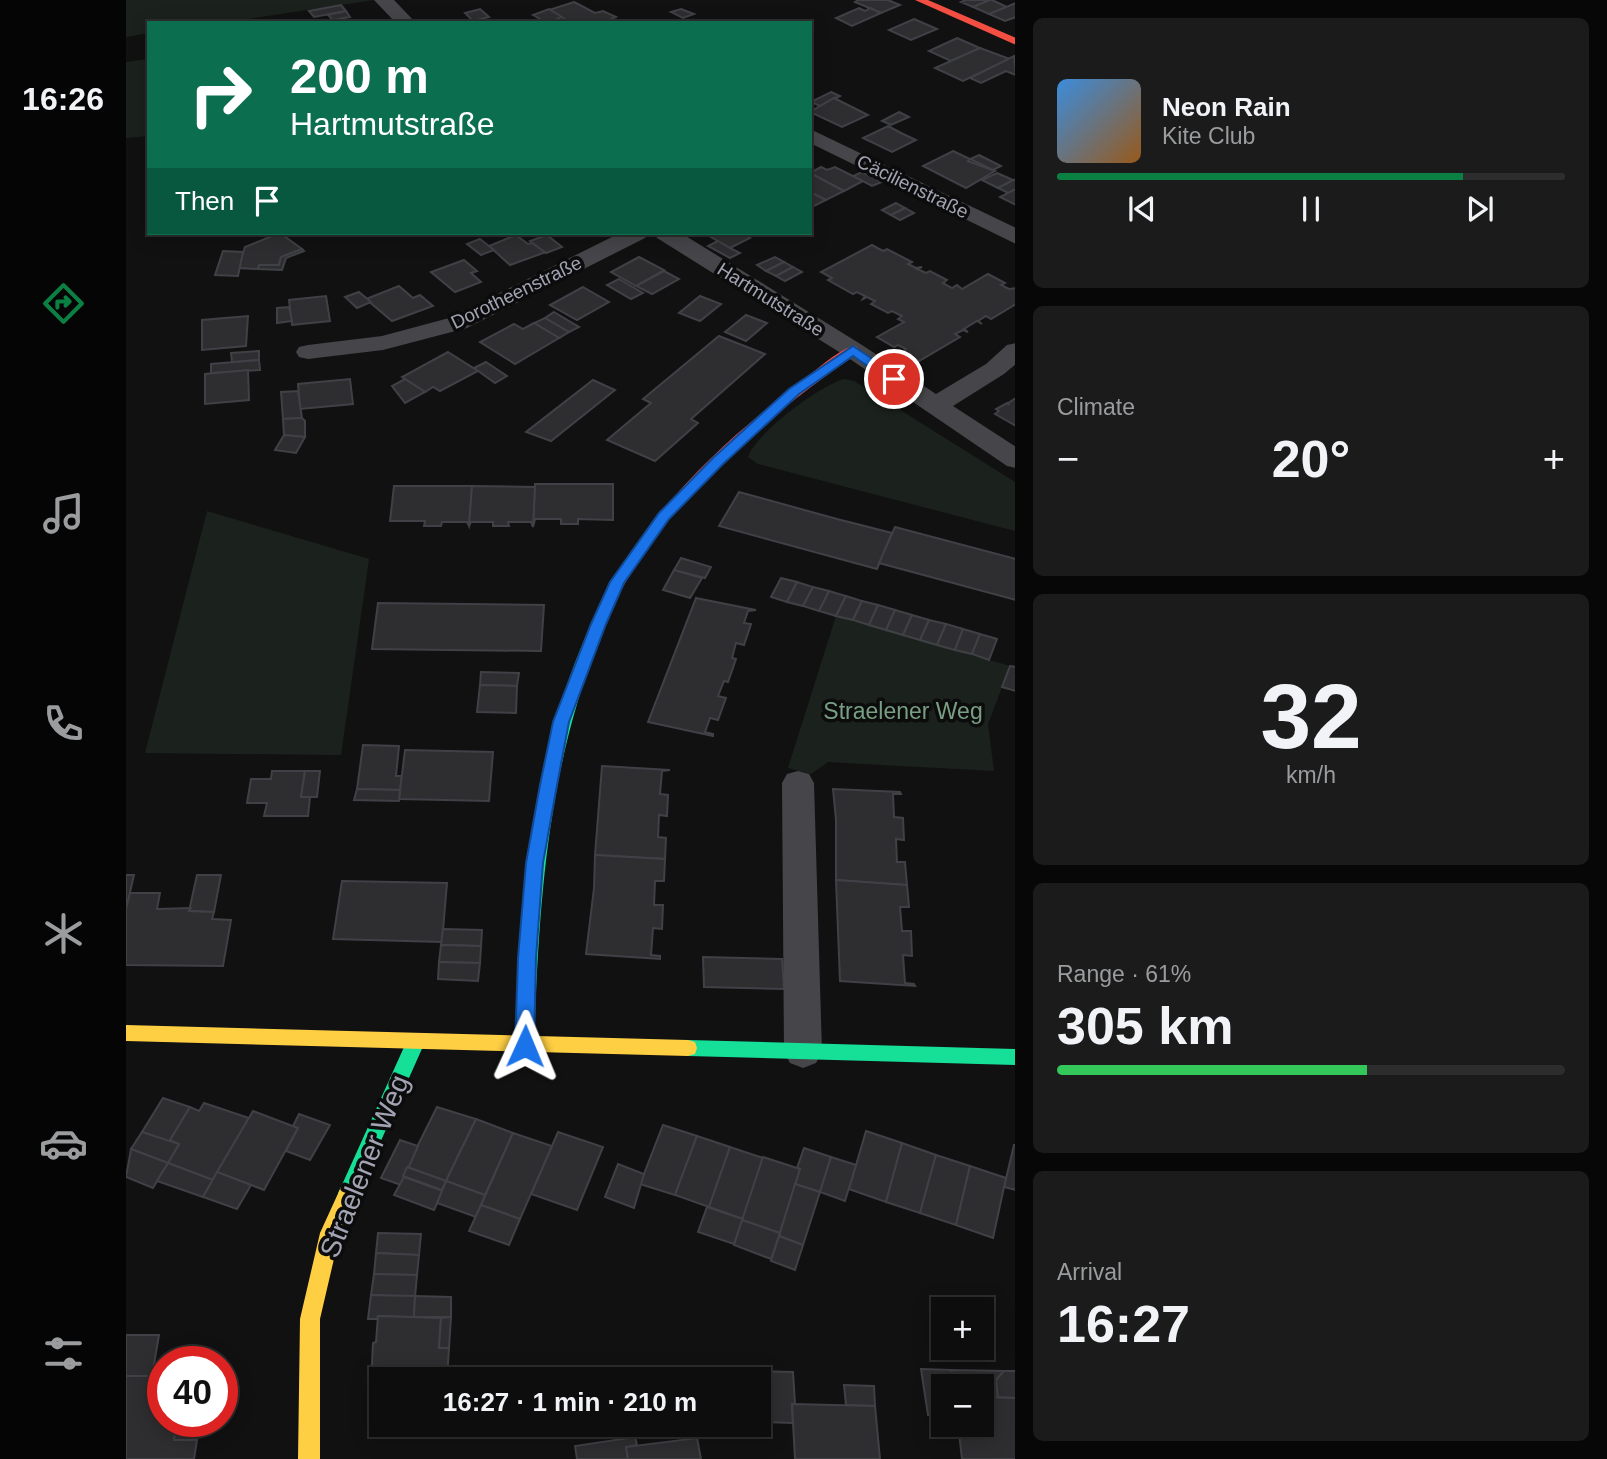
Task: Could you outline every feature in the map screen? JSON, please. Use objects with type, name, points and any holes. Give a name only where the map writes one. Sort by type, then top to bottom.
[{"type":"street","points":[[920,0],[1015,42]]},
{"type":"street","points":[[386,3],[405,21]]},
{"type":"street","name":"Cäcilienstraße","points":[[812,136],[1015,237]]},
{"type":"street","points":[[812,159],[836,148]]},
{"type":"street","name":"Dorotheenstraße","points":[[308,352],[383,343],[458,323],[633,235]]},
{"type":"street","name":"Hartmutstraße","points":[[668,235],[853,350],[1015,459]]},
{"type":"street","points":[[525,1046],[527,958],[534,863],[561,722],[617,582],[664,516],[718,461],[794,391],[853,350]]},
{"type":"street","points":[[934,407],[995,369],[1015,351]]},
{"type":"street","points":[[797,783],[803,1052]]},
{"type":"street","name":"Straelener Weg","points":[[126,1033],[525,1046],[1015,1057]]},
{"type":"street","name":"Straelener Weg","points":[[309,1459],[310,1319],[330,1233],[416,1042]]},
{"type":"green space","points":[[126,0],[374,0],[234,21],[147,21],[147,33],[126,37]]},
{"type":"green space","points":[[147,59],[147,136],[126,138],[126,62]]},
{"type":"green space","points":[[844,379],[854,381],[1015,482],[1015,531],[758,464],[748,457],[753,447],[775,424],[805,400]]},
{"type":"green space","points":[[207,511],[369,559],[341,755],[145,753]]},
{"type":"green space","points":[[836,616],[1010,666],[988,724],[994,771],[828,762],[811,774],[788,768]]},
{"type":"building","points":[[888,0],[900,5],[881,13],[855,2]]},
{"type":"building","points":[[990,0],[973,7],[961,2]]},
{"type":"building","points":[[990,0],[1007,7],[989,14],[973,7]]},
{"type":"building","points":[[574,2],[595,13],[603,11],[616,17],[607,21],[568,21],[549,10]]},
{"type":"building","points":[[1015,3],[1015,17],[1005,21],[989,14]]},
{"type":"building","points":[[341,5],[346,11],[314,17],[309,11]]},
{"type":"building","points":[[859,8],[865,11],[870,8],[881,13],[852,26],[836,18]]},
{"type":"building","points":[[480,9],[489,17],[473,21],[465,13]]},
{"type":"building","points":[[549,9],[562,17],[544,21],[533,15]]},
{"type":"building","points":[[681,9],[694,14],[683,18],[671,12]]},
{"type":"building","points":[[346,11],[350,17],[333,20],[328,15]]},
{"type":"building","points":[[914,19],[937,29],[911,40],[889,30]]},
{"type":"building","points":[[957,38],[980,48],[951,61],[929,51]]},
{"type":"building","points":[[980,48],[1010,59],[963,81],[935,68]]},
{"type":"building","points":[[1014,56],[1015,75],[1006,71],[981,83],[970,78]]},
{"type":"building","points":[[831,92],[840,96],[820,106],[812,102]]},
{"type":"building","points":[[834,98],[868,115],[842,127],[812,111]]},
{"type":"building","points":[[899,112],[909,117],[891,125],[882,121]]},
{"type":"building","points":[[888,126],[916,140],[892,152],[863,138]]},
{"type":"building","points":[[953,151],[970,159],[968,161],[995,171],[966,188],[923,166]]},
{"type":"building","points":[[979,155],[1001,166],[993,170],[970,159]]},
{"type":"building","points":[[821,167],[827,170],[835,167],[863,181],[844,191],[812,172]]},
{"type":"building","points":[[862,172],[882,182],[872,186],[853,176]]},
{"type":"building","points":[[997,173],[1013,180],[998,188],[982,180]]},
{"type":"building","points":[[812,174],[844,191],[826,200],[812,193]]},
{"type":"building","points":[[1015,180],[1015,190],[1008,193],[998,188]]},
{"type":"building","points":[[1015,190],[1015,204],[1000,197]]},
{"type":"building","points":[[812,193],[826,200],[812,207]]},
{"type":"building","points":[[896,203],[905,208],[891,215],[882,210]]},
{"type":"building","points":[[905,208],[914,213],[900,220],[891,215]]},
{"type":"building","points":[[275,235],[283,235],[302,249],[281,257],[279,265],[259,265],[258,269],[238,268],[245,247]]},
{"type":"building","points":[[516,235],[546,252],[510,265],[489,246]]},
{"type":"building","points":[[547,235],[562,247],[546,253],[530,241]]},
{"type":"building","points":[[707,235],[745,235],[750,238],[730,248]]},
{"type":"building","points":[[480,239],[494,250],[481,255],[467,244]]},
{"type":"building","points":[[718,241],[740,253],[730,258],[708,246]]},
{"type":"building","points":[[872,245],[883,251],[887,249],[912,262],[908,264],[916,268],[922,267],[917,269],[926,273],[930,271],[947,280],[943,283],[952,288],[957,285],[962,289],[988,274],[1005,283],[1001,285],[1009,289],[1015,288],[1015,305],[991,319],[986,316],[978,321],[982,324],[977,321],[964,329],[968,332],[963,330],[955,334],[960,337],[919,361],[902,352],[906,349],[898,345],[894,347],[877,337],[904,322],[898,319],[902,316],[892,311],[888,313],[871,304],[875,301],[867,297],[863,299],[865,296],[857,292],[853,294],[828,280],[832,278],[821,272]]},
{"type":"building","points":[[302,249],[304,251],[286,258],[282,270],[258,269],[259,265],[279,265],[281,257]]},
{"type":"building","points":[[223,251],[243,252],[238,276],[215,275]]},
{"type":"building","points":[[639,257],[664,270],[636,286],[611,272]]},
{"type":"building","points":[[775,257],[784,262],[766,271],[757,265]]},
{"type":"building","points":[[464,260],[477,271],[471,273],[481,282],[455,292],[431,272]]},
{"type":"building","points":[[784,262],[793,267],[776,276],[766,271]]},
{"type":"building","points":[[793,267],[802,272],[785,281],[776,276]]},
{"type":"building","points":[[664,271],[679,279],[652,294],[636,286]]},
{"type":"building","points":[[619,279],[643,293],[631,299],[607,285]]},
{"type":"building","points":[[399,286],[413,298],[420,295],[433,306],[392,321],[366,299]]},
{"type":"building","points":[[583,287],[609,302],[577,320],[550,305]]},
{"type":"building","points":[[359,292],[371,302],[357,308],[345,297]]},
{"type":"building","points":[[326,296],[330,321],[292,325],[289,300]]},
{"type":"building","points":[[700,296],[721,304],[700,321],[679,313]]},
{"type":"building","points":[[289,307],[292,321],[277,323],[277,308]]},
{"type":"building","points":[[554,312],[579,327],[569,332],[545,318]]},
{"type":"building","points":[[746,315],[767,323],[746,341],[725,332]]},
{"type":"building","points":[[248,316],[246,346],[202,350],[202,320]]},
{"type":"building","points":[[545,318],[569,332],[559,338],[534,323]]},
{"type":"building","points":[[534,323],[559,338],[515,364],[480,342],[514,324],[523,329]]},
{"type":"building","points":[[719,336],[765,354],[691,419],[698,423],[655,461],[607,440],[651,403],[643,399]]},
{"type":"building","points":[[259,351],[259,360],[232,362],[231,353]]},
{"type":"building","points":[[448,352],[478,371],[440,391],[433,387],[425,392],[402,377]]},
{"type":"building","points":[[259,360],[260,370],[211,373],[211,364]]},
{"type":"building","points":[[486,362],[507,376],[495,383],[474,368]]},
{"type":"building","points":[[248,370],[249,400],[205,404],[205,374]]},
{"type":"building","points":[[350,379],[353,404],[300,409],[298,384]]},
{"type":"building","points":[[405,379],[425,392],[405,403],[392,386]]},
{"type":"building","points":[[593,380],[615,390],[551,441],[526,432]]},
{"type":"building","points":[[298,391],[302,418],[283,419],[281,392]]},
{"type":"building","points":[[1015,399],[1015,425],[995,414],[999,411],[996,409],[1007,403],[1009,405]]},
{"type":"building","points":[[302,418],[305,421],[305,437],[284,435],[283,419]]},
{"type":"building","points":[[284,435],[305,437],[296,453],[275,450]]},
{"type":"building","points":[[535,484],[613,484],[613,520],[578,519],[578,524],[561,524],[561,519],[535,519],[533,527]]},
{"type":"building","points":[[394,486],[472,486],[469,526],[467,522],[442,522],[441,526],[424,526],[425,521],[390,521]]},
{"type":"building","points":[[472,486],[535,487],[533,527],[531,522],[508,522],[509,526],[493,526],[493,522],[471,522],[469,526]]},
{"type":"building","points":[[739,492],[892,533],[877,569],[719,526]]},
{"type":"building","points":[[895,527],[1015,559],[1015,600],[879,563]]},
{"type":"building","points":[[681,558],[711,567],[705,578],[674,570]]},
{"type":"building","points":[[674,570],[702,578],[690,598],[663,590]]},
{"type":"building","points":[[781,578],[797,582],[787,602],[771,597]]},
{"type":"building","points":[[797,582],[813,587],[803,606],[787,602]]},
{"type":"building","points":[[813,587],[829,591],[819,611],[803,606]]},
{"type":"building","points":[[829,591],[846,596],[836,616],[819,611]]},
{"type":"building","points":[[846,596],[862,601],[853,620],[836,616]]},
{"type":"building","points":[[696,598],[756,610],[748,611],[744,623],[751,624],[744,645],[736,643],[732,658],[736,659],[728,682],[724,681],[718,696],[726,698],[718,720],[710,718],[705,732],[713,736],[648,722]]},
{"type":"building","points":[[862,601],[878,605],[869,625],[853,620]]},
{"type":"building","points":[[378,603],[544,605],[541,651],[372,649]]},
{"type":"building","points":[[878,605],[895,610],[886,630],[869,625]]},
{"type":"building","points":[[895,610],[912,615],[903,635],[886,630]]},
{"type":"building","points":[[912,615],[929,620],[920,640],[903,635]]},
{"type":"building","points":[[929,620],[946,624],[937,645],[920,640]]},
{"type":"building","points":[[946,624],[963,629],[955,650],[937,645]]},
{"type":"building","points":[[963,629],[980,634],[972,654],[955,650]]},
{"type":"building","points":[[980,634],[997,639],[989,660],[972,654]]},
{"type":"building","points":[[1010,666],[1015,667],[1015,691],[1002,687]]},
{"type":"building","points":[[481,672],[519,673],[517,686],[480,685]]},
{"type":"building","points":[[480,685],[517,686],[516,713],[477,712]]},
{"type":"building","points":[[363,745],[399,746],[396,776],[402,776],[400,790],[357,789]]},
{"type":"building","points":[[405,750],[493,752],[489,801],[399,799]]},
{"type":"building","points":[[602,766],[670,770],[662,771],[660,794],[668,795],[667,816],[659,815],[658,837],[666,838],[665,859],[595,855]]},
{"type":"building","points":[[272,771],[305,771],[301,797],[310,797],[308,816],[264,816],[267,803],[247,803],[251,779],[271,779]]},
{"type":"building","points":[[305,771],[320,771],[317,797],[301,797]]},
{"type":"building","points":[[357,789],[400,790],[399,801],[354,800]]},
{"type":"building","points":[[833,789],[900,792],[901,794],[893,794],[894,817],[903,818],[904,840],[896,839],[897,862],[905,862],[907,885],[836,880]]},
{"type":"building","points":[[595,855],[665,859],[664,881],[655,881],[654,905],[663,905],[662,929],[653,928],[651,955],[660,956],[660,959],[586,954]]},
{"type":"building","points":[[126,875],[134,875],[127,905],[126,905]]},
{"type":"building","points":[[197,875],[221,875],[214,912],[189,911]]},
{"type":"building","points":[[836,880],[907,885],[909,907],[900,907],[902,931],[911,931],[912,956],[903,955],[905,983],[915,986],[840,981]]},
{"type":"building","points":[[342,881],[447,883],[442,942],[333,939]]},
{"type":"building","points":[[130,893],[160,893],[157,909],[191,908],[189,911],[214,912],[212,919],[231,920],[223,966],[126,965],[126,909]]},
{"type":"building","points":[[443,929],[482,930],[481,946],[441,945]]},
{"type":"building","points":[[441,945],[481,946],[480,963],[439,962]]},
{"type":"building","points":[[703,957],[782,959],[784,989],[704,987]]},
{"type":"building","points":[[439,962],[480,963],[478,981],[438,979]]},
{"type":"building","points":[[163,1098],[190,1107],[169,1142],[142,1132]]},
{"type":"building","points":[[204,1103],[249,1118],[213,1180],[168,1163],[179,1144],[170,1140],[190,1107],[199,1111]]},
{"type":"building","points":[[437,1107],[476,1119],[446,1181],[407,1167]]},
{"type":"building","points":[[253,1111],[298,1128],[264,1190],[217,1172]]},
{"type":"building","points":[[299,1114],[330,1125],[310,1160],[286,1151],[298,1128],[293,1126]]},
{"type":"building","points":[[476,1119],[513,1133],[485,1195],[446,1181]]},
{"type":"building","points":[[663,1125],[697,1136],[675,1195],[640,1184]]},
{"type":"building","points":[[866,1131],[902,1143],[886,1202],[849,1189]]},
{"type":"building","points":[[142,1132],[179,1144],[168,1163],[131,1149]]},
{"type":"building","points":[[558,1132],[603,1147],[577,1210],[531,1194]]},
{"type":"building","points":[[513,1133],[552,1146],[520,1219],[481,1205]]},
{"type":"building","points":[[697,1136],[730,1147],[709,1207],[675,1195]]},
{"type":"building","points":[[400,1140],[418,1146],[401,1185],[381,1178]]},
{"type":"building","points":[[902,1143],[936,1155],[920,1213],[886,1202]]},
{"type":"building","points":[[1014,1145],[1015,1145],[1015,1190],[1004,1187]]},
{"type":"building","points":[[730,1147],[763,1158],[743,1219],[709,1207]]},
{"type":"building","points":[[804,1148],[831,1157],[820,1192],[795,1184]]},
{"type":"building","points":[[131,1149],[168,1163],[153,1188],[126,1177]]},
{"type":"building","points":[[936,1155],[970,1166],[956,1225],[920,1213]]},
{"type":"building","points":[[763,1157],[800,1169],[780,1233],[742,1220]]},
{"type":"building","points":[[831,1157],[856,1165],[845,1201],[820,1192]]},
{"type":"building","points":[[168,1163],[213,1180],[203,1197],[157,1181]]},
{"type":"building","points":[[618,1164],[644,1174],[634,1208],[605,1197]]},
{"type":"building","points":[[970,1166],[1006,1178],[993,1238],[956,1225]]},
{"type":"building","points":[[407,1167],[446,1181],[442,1190],[403,1176]]},
{"type":"building","points":[[217,1172],[251,1185],[237,1209],[203,1197]]},
{"type":"building","points":[[404,1177],[443,1191],[434,1210],[394,1195]]},
{"type":"building","points":[[446,1181],[485,1195],[476,1217],[437,1203]]},
{"type":"building","points":[[795,1184],[820,1192],[803,1245],[779,1236]]},
{"type":"building","points":[[481,1205],[520,1219],[509,1245],[469,1231]]},
{"type":"building","points":[[707,1207],[743,1219],[734,1244],[698,1232]]},
{"type":"building","points":[[742,1220],[780,1233],[771,1259],[734,1245]]},
{"type":"building","points":[[378,1233],[421,1234],[419,1255],[376,1253]]},
{"type":"building","points":[[779,1236],[803,1245],[795,1270],[771,1261]]},
{"type":"building","points":[[376,1253],[419,1255],[417,1275],[374,1274]]},
{"type":"building","points":[[374,1274],[417,1275],[415,1297],[371,1295]]},
{"type":"building","points":[[371,1295],[415,1296],[414,1317],[378,1316],[377,1319],[368,1319]]},
{"type":"building","points":[[415,1296],[451,1297],[451,1317],[414,1317]]},
{"type":"building","points":[[378,1316],[441,1318],[439,1348],[449,1348],[448,1367],[372,1367],[373,1343],[376,1342]]},
{"type":"building","points":[[451,1317],[449,1348],[439,1348],[441,1318]]},
{"type":"building","points":[[126,1335],[159,1335],[157,1346],[147,1346],[147,1376],[126,1376]]},
{"type":"building","points":[[921,1369],[951,1370],[952,1374],[931,1374],[931,1415],[928,1415]]},
{"type":"building","points":[[951,1370],[1004,1371],[996,1380],[998,1397],[994,1397],[994,1374],[952,1374]]},
{"type":"building","points":[[1004,1371],[1015,1371],[1015,1398],[998,1397],[996,1380]]},
{"type":"building","points":[[771,1372],[793,1372],[793,1423],[771,1422]]},
{"type":"building","points":[[126,1376],[147,1376],[147,1437],[197,1440],[194,1459],[126,1459]]},
{"type":"building","points":[[844,1385],[874,1386],[875,1406],[846,1405]]},
{"type":"building","points":[[994,1397],[1015,1398],[1015,1459],[962,1459],[959,1437],[994,1437]]},
{"type":"building","points":[[792,1404],[875,1406],[880,1459],[795,1459]]},
{"type":"building","points":[[174,1437],[197,1437],[197,1440],[174,1440]]},
{"type":"building","points":[[635,1437],[637,1445],[626,1447],[628,1459],[577,1459],[575,1446]]},
{"type":"building","points":[[697,1438],[701,1459],[628,1459],[626,1447]]},
{"type":"traffic: fast","points":[[525,1046],[530,930],[544,816],[569,703],[611,595]]},
{"type":"traffic: fast","points":[[348,1193],[416,1042]]},
{"type":"traffic: fast","points":[[688,1048],[1015,1057]]},
{"type":"traffic: slow","points":[[126,1033],[688,1048]]},
{"type":"traffic: slow","points":[[309,1459],[310,1319],[330,1233],[348,1193]]},
{"type":"traffic: jam","points":[[920,0],[1015,42]]},
{"type":"traffic: jam","points":[[611,595],[633,558],[686,490],[750,429],[853,350]]},
{"type":"route","points":[[525,1046],[527,958],[534,863],[561,722],[617,582],[664,516],[718,461],[794,391],[853,350],[894,379]]}]
